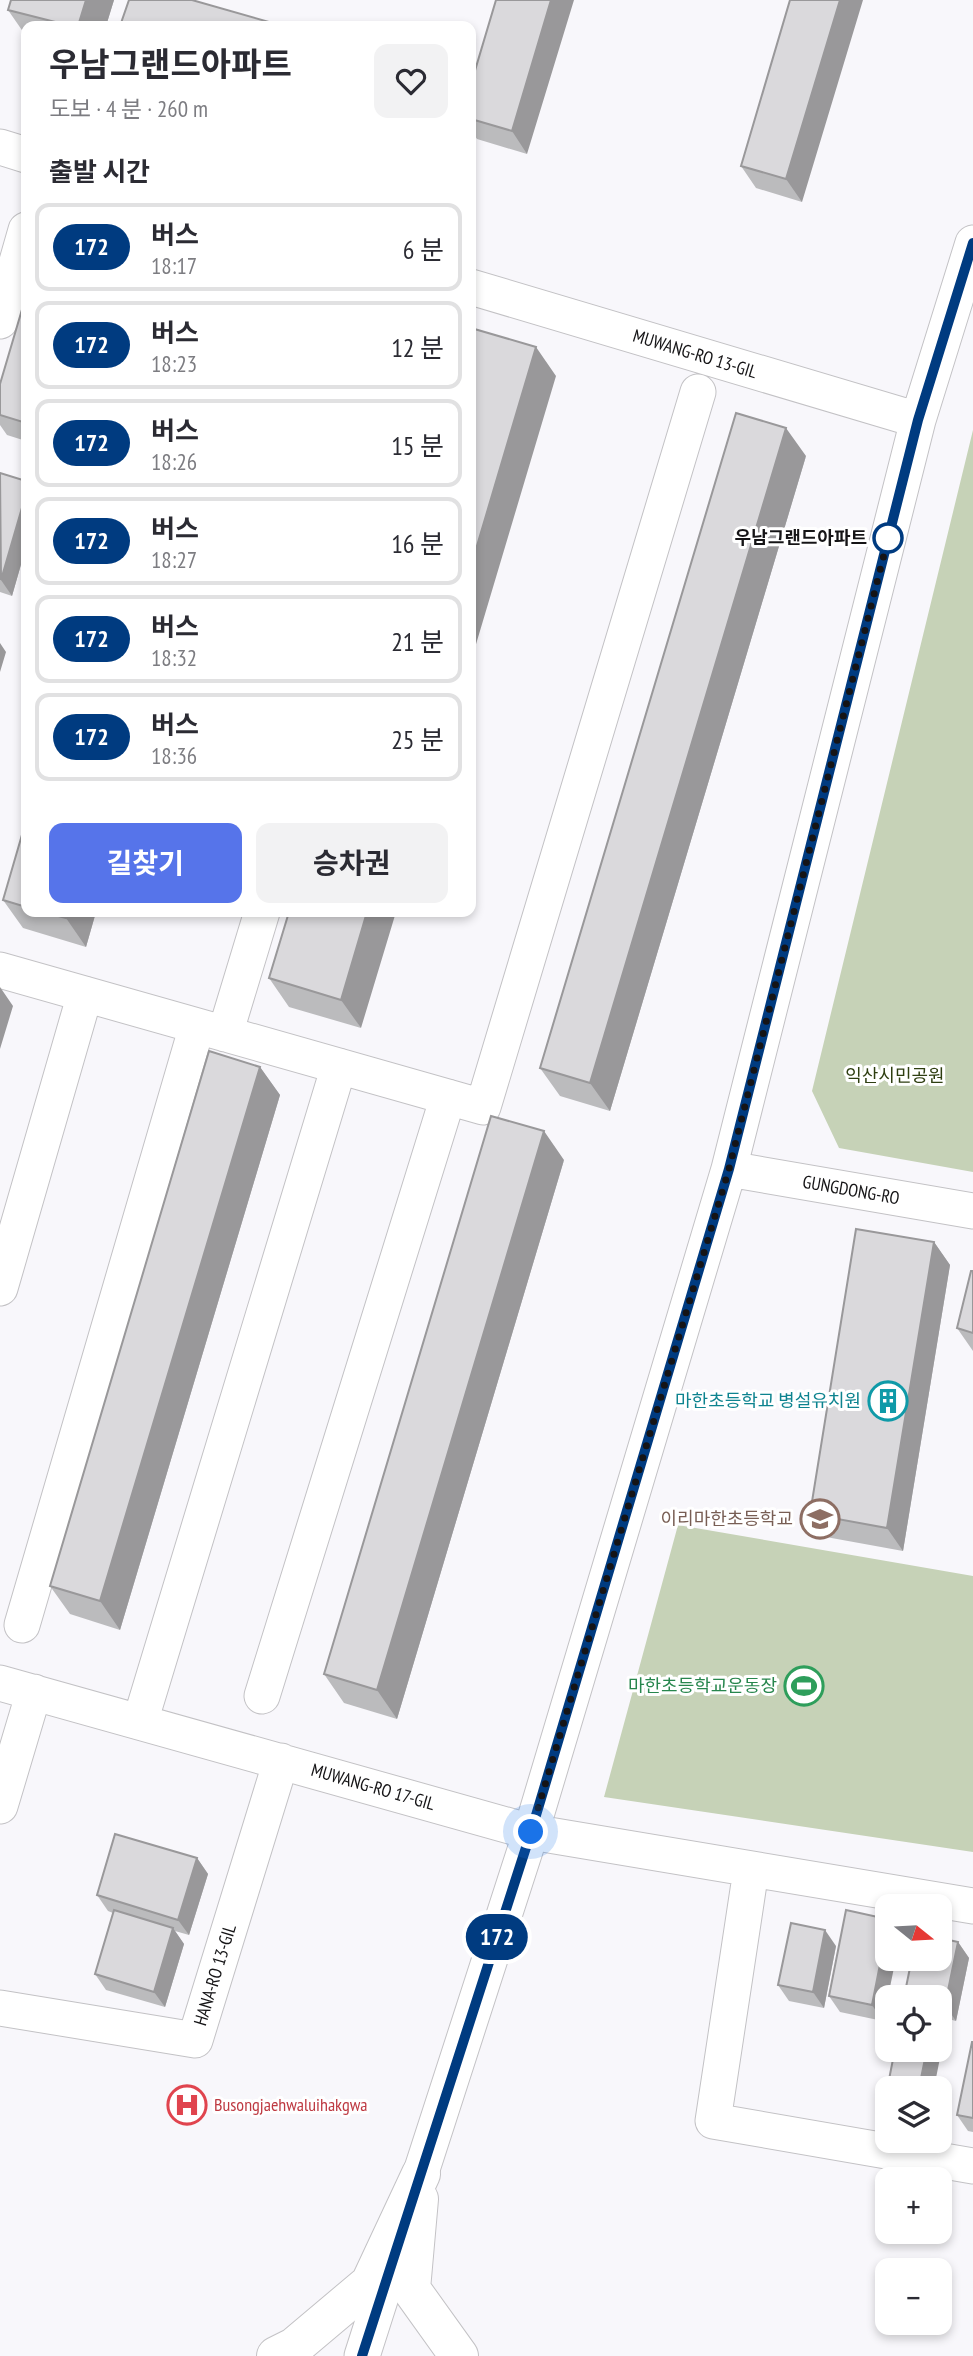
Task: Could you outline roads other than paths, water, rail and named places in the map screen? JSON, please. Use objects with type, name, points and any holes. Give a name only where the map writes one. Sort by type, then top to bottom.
[{"type":"street","points":[[0,147],[21,153]]},
{"type":"street","points":[[362,2356],[531,1832],[729,1169],[918,420],[973,243]]},
{"type":"street","points":[[0,321],[21,248]]},
{"type":"street","name":"MUWANG-RO 13-GIL","points":[[476,288],[918,420]]},
{"type":"street","points":[[0,970],[484,1107],[698,393]]},
{"type":"street","points":[[22,1625],[211,1030],[260,917]]},
{"type":"street","points":[[0,1288],[85,994]]},
{"type":"street","points":[[140,1722],[339,1066]]},
{"type":"street","points":[[262,1696],[448,1097]]},
{"type":"street","name":"GUNGDONG-RO","points":[[729,1169],[973,1211]]},
{"type":"street","name":"MUWANG-RO 17-GIL","points":[[0,1683],[531,1832],[973,1906]]},
{"type":"street","points":[[0,1806],[34,1692]]},
{"type":"street","name":"HANA-RO 13-GIL","points":[[0,2008],[195,2040],[281,1762]]},
{"type":"street","points":[[751,1870],[713,2121],[973,2166]]},
{"type":"street","points":[[276,2356],[294,2347],[370,2283],[421,2174]]},
{"type":"street","points":[[421,2174],[411,2289],[459,2356]]},
{"type":"place","name":"우남그랜드아파트","points":[[888,538]]},
{"type":"place","name":"마한초등학교 병설유치원","points":[[888,1401]]},
{"type":"place","name":"이리마한초등학교","points":[[820,1519]]},
{"type":"place","name":"마한초등학교운동장","points":[[804,1686]]},
{"type":"place","name":"Busongjaehwaluihakgwa","points":[[187,2105]]},
{"type":"park label","name":"익산시민공원","points":[[895,1076]]}]
